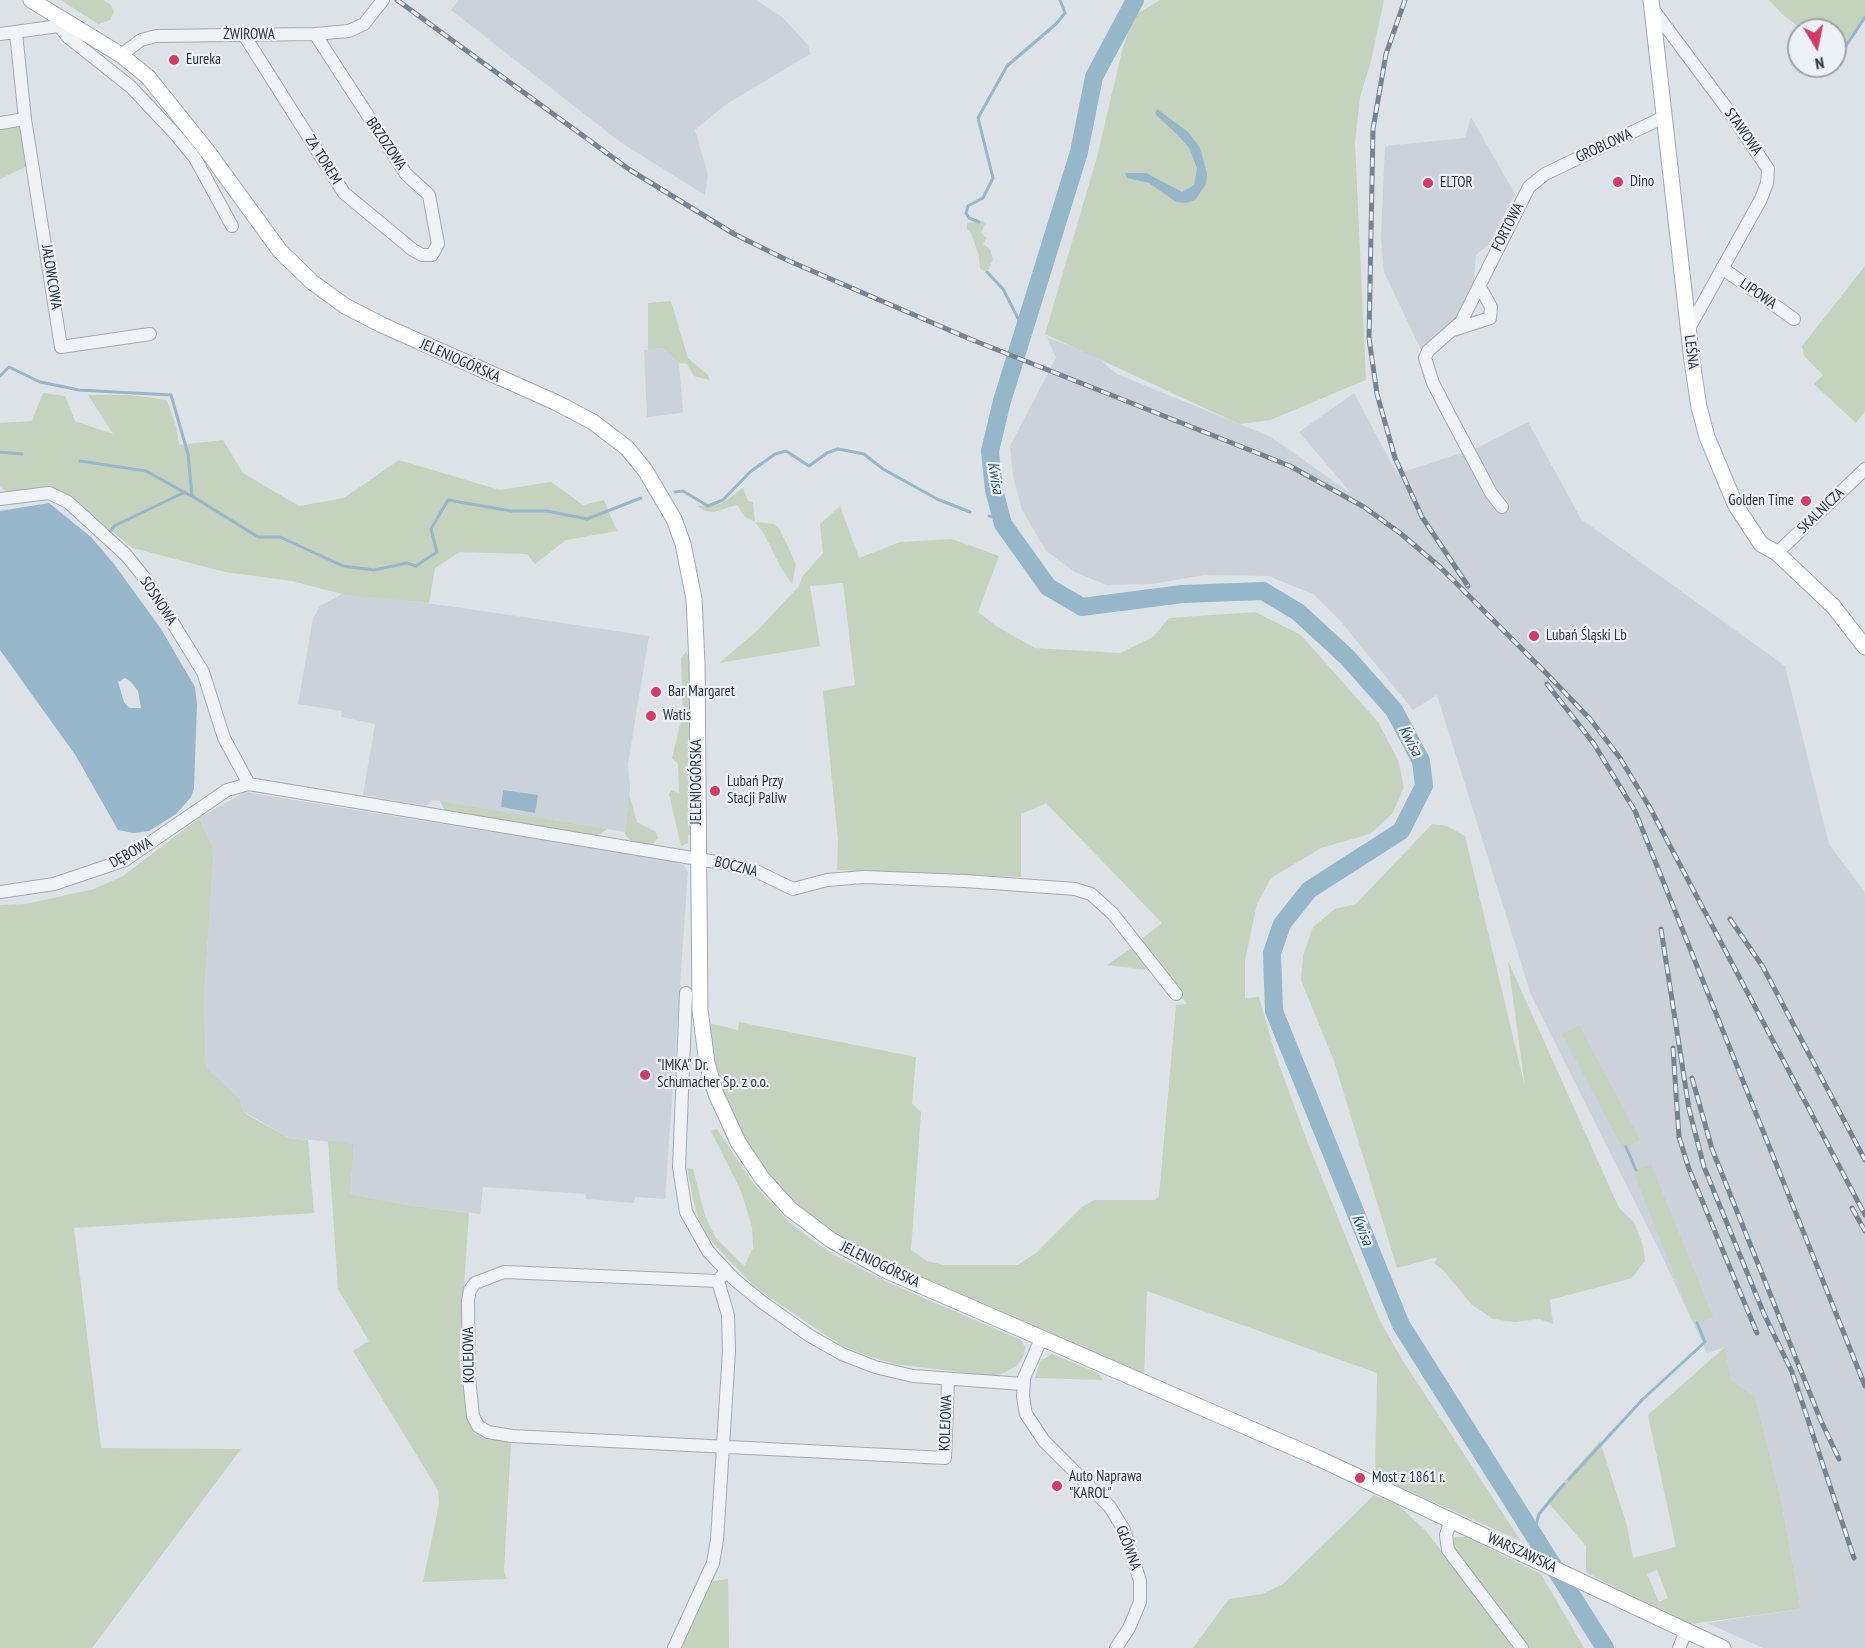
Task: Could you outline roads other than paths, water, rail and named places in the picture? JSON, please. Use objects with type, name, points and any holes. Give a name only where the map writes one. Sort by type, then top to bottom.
[{"type":"main road","name":"JELENIOGÓRSKA","points":[[32,0],[65,25],[121,55],[148,77],[208,152],[280,251],[312,282],[345,306],[382,326],[555,402],[593,423],[627,448],[645,470],[674,519],[683,544],[694,599],[697,675],[700,1010],[707,1063],[727,1121],[762,1178],[805,1221],[854,1255],[1320,1459]]},
{"type":"main road","name":"LEŚNA","points":[[1651,4],[1688,330],[1699,407],[1713,453],[1744,518],[1761,544],[1777,553],[1833,606],[1865,647]]},
{"type":"main road","name":"WARSZAWSKA","points":[[1320,1459],[1723,1648]]},
{"type":"street","name":"ŻWIROWA","points":[[121,55],[141,40],[156,36],[315,34],[355,29],[375,12],[383,0]]},
{"type":"street","name":"STAWOWA","points":[[1651,4],[1768,169],[1767,183],[1761,199],[1688,330]]},
{"type":"street","points":[[0,34],[65,25],[68,37],[131,87],[177,136],[195,158],[232,226]]},
{"type":"street","name":"JAŁOWCOWA","points":[[16,33],[25,119],[62,347],[150,334]]},
{"type":"street","name":"BRZOZOWA","points":[[315,34],[406,174],[429,195],[438,244],[432,255]]},
{"type":"street","name":"ZA TOREM","points":[[244,35],[344,193],[413,250],[422,255],[432,255]]},
{"type":"street","name":"GROBLOWA","points":[[1545,174],[1664,117]]},
{"type":"street","points":[[0,123],[25,119]]},
{"type":"street","name":"FORTOWA","points":[[1502,507],[1491,492],[1450,416],[1433,383],[1425,358],[1428,351],[1461,322],[1529,186],[1545,174]]},
{"type":"street","name":"LIPOWA","points":[[1722,268],[1794,319]]},
{"type":"street","name":"FORTOWA","points":[[1451,330],[1490,318],[1491,307],[1479,285]]},
{"type":"street","name":"SKALNICZA","points":[[1777,553],[1865,469]]},
{"type":"street","name":"SOSNOWA","points":[[0,499],[49,493],[68,502],[126,555],[147,581],[203,672],[224,738],[249,784]]},
{"type":"street","name":"BOCZNA","points":[[249,784],[697,858],[750,869],[793,889],[827,880],[864,877],[965,881],[1083,891],[1090,894],[1113,914],[1176,994]]},
{"type":"street","name":"DĘBOWA","points":[[0,892],[54,884],[125,860],[227,790],[249,784]]},
{"type":"street","points":[[674,1648],[713,1563],[723,1446],[728,1324],[722,1276],[694,1229],[682,1198],[679,1167],[686,993]]},
{"type":"street","name":"KOLEJOWA","points":[[722,1276],[504,1272],[475,1282],[470,1290],[469,1378],[473,1416],[478,1426],[488,1432],[512,1436],[945,1458],[948,1380]]},
{"type":"street","points":[[722,1276],[810,1336],[842,1354],[896,1373],[948,1380],[1023,1384]]},
{"type":"street","name":"GŁÓWNA","points":[[1042,1337],[1023,1384],[1024,1409],[1032,1426],[1110,1507],[1131,1547],[1140,1581],[1140,1602],[1129,1628],[1116,1648]]},
{"type":"street","points":[[1456,1522],[1446,1535],[1448,1550],[1522,1648]]},
{"type":"street","points":[[1679,1648],[1686,1631]]},
{"type":"water","points":[[1157,109],[1188,132],[1200,148],[1207,174],[1206,184],[1195,200],[1186,203],[1176,202],[1149,183],[1127,178],[1125,173],[1146,173],[1182,192],[1194,185],[1197,168],[1189,148],[1159,118],[1155,113]]},
{"type":"water","points":[[49,503],[91,537],[114,564],[161,629],[195,687],[197,704],[194,788],[191,797],[176,814],[149,831],[134,833],[118,830],[76,756],[0,650],[0,511]],"holes":[[[125,678],[138,691],[141,708],[129,708],[124,702],[118,682]]]},
{"type":"water","points":[[503,790],[538,795],[535,813],[501,807]]},
{"type":"waterway","points":[[979,222],[969,218],[966,213],[968,206],[983,198],[993,178],[978,118],[1007,66],[1056,24],[1065,13],[1060,0]]},
{"type":"waterway","name":"Kwisa","points":[[1135,0],[1094,77],[1079,152],[1002,401],[990,451],[994,490],[1003,524],[1048,587],[1082,607],[1182,594],[1263,591],[1298,612],[1347,657],[1394,710],[1421,761],[1424,786],[1401,831],[1309,890],[1282,924],[1272,953],[1274,1011],[1401,1325],[1605,1648]]},
{"type":"waterway","points":[[1847,44],[1865,17]]},
{"type":"waterway","points":[[987,272],[1003,289],[1024,330]]},
{"type":"waterway","points":[[0,376],[9,367],[40,382],[79,390],[171,395],[188,454],[192,496],[258,537],[280,537],[343,566],[374,570],[407,563],[416,566],[437,552],[431,529],[448,500],[511,511],[547,511],[587,519],[641,498]]},
{"type":"waterway","points":[[675,492],[683,491],[708,506],[723,500],[750,472],[775,454],[786,451],[809,466],[827,453],[838,449],[864,454],[883,469],[937,499],[970,512]]},
{"type":"waterway","points":[[0,452],[22,454]]},
{"type":"waterway","points":[[80,461],[146,471],[191,496]]},
{"type":"waterway","points":[[111,531],[114,526],[185,492]]},
{"type":"waterway","points":[[989,516],[1002,519]]},
{"type":"waterway","points":[[1626,1147],[1636,1170]]},
{"type":"waterway","points":[[1569,1479],[1643,1399],[1705,1342],[1697,1323]]},
{"type":"waterway","points":[[1533,1535],[1539,1514],[1564,1484]]},
{"type":"railway","points":[[397,0],[630,170],[734,234],[789,261],[970,339],[1290,466],[1364,507],[1400,533],[1440,567],[1546,673],[1590,719],[1620,758],[1650,808],[1865,1215]]},
{"type":"railway","points":[[1405,0],[1386,54],[1373,129],[1369,338],[1377,394],[1395,458],[1422,517],[1468,586]]},
{"type":"railway","points":[[1547,684],[1594,744],[1635,811],[1865,1386]]},
{"type":"railway","points":[[1730,919],[1763,967],[1865,1160]]},
{"type":"railway","points":[[1661,929],[1689,1109],[1704,1167],[1764,1314],[1792,1372],[1854,1558]]},
{"type":"railway","points":[[1673,1048],[1679,1137],[1689,1169],[1757,1333]]},
{"type":"railway","points":[[1692,1078],[1712,1149],[1821,1421],[1839,1459]]},
{"type":"railway","points":[[1852,1208],[1865,1231]]},
{"type":"place","name":"Eureka","points":[[174,60]]},
{"type":"place","name":"Dino","points":[[1618,182]]},
{"type":"place","name":"ELTOR","points":[[1428,183]]},
{"type":"place","name":"Golden Time","points":[[1806,501]]},
{"type":"place","name":"Lubań Śląski Lb","points":[[1534,636]]},
{"type":"place","name":"Bar Margaret","points":[[656,692]]},
{"type":"place","name":"Watis","points":[[651,716]]},
{"type":"place","name":"Lubań Przy Stacji Paliw","points":[[715,791]]},
{"type":"place","name":"\"IMKA\" Dr. Schumacher Sp. z o.o.","points":[[645,1075]]},
{"type":"place","name":"Most z 1861 r.","points":[[1360,1478]]},
{"type":"place","name":"Auto Naprawa \"KAROL\"","points":[[1057,1486]]}]
